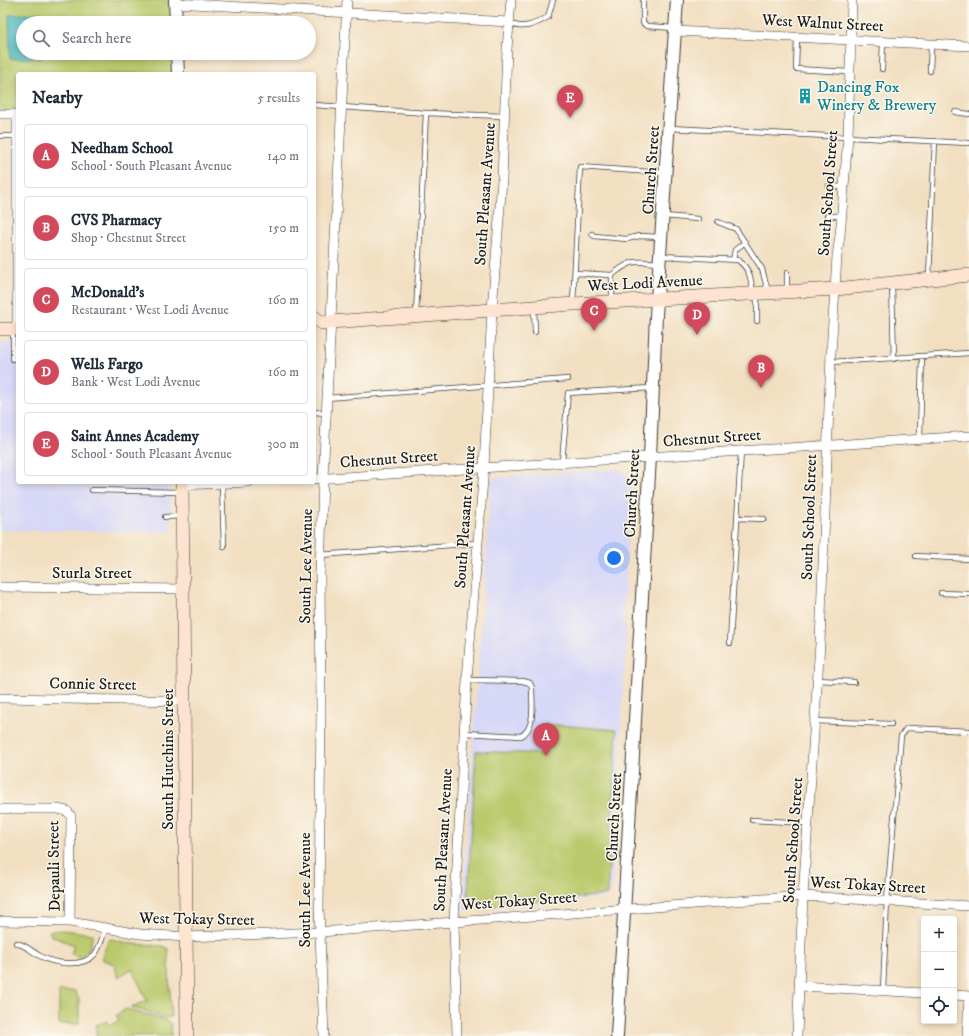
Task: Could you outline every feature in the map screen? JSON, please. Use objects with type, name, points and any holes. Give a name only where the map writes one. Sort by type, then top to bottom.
[{"type":"main road","name":"West Lodi Avenue","points":[[320,323],[534,306],[787,292],[969,275]]},
{"type":"main road","points":[[0,329],[16,329]]},
{"type":"main road","name":"South Hutchins Street","points":[[182,486],[187,1036]]},
{"type":"street","name":"South Lee Avenue","points":[[324,1036],[320,932],[320,555],[318,478],[327,413],[327,398],[320,323],[341,107],[347,0]]},
{"type":"street","name":"South Pleasant Avenue","points":[[457,1036],[454,921],[467,680],[484,467],[492,310],[502,180],[511,0]]},
{"type":"street","name":"Church Street","points":[[617,1036],[658,300],[677,0]]},
{"type":"street","name":"South School Street","points":[[797,1036],[803,896],[818,680],[831,362],[840,216],[848,137],[852,0]]},
{"type":"street","points":[[176,16],[175,1],[346,13],[509,22]]},
{"type":"street","name":"West Walnut Street","points":[[676,29],[969,46]]},
{"type":"street","points":[[177,60],[178,72]]},
{"type":"street","points":[[0,114],[16,114]]},
{"type":"street","name":"Chestnut Street","points":[[318,478],[969,436]]},
{"type":"street","points":[[182,486],[209,484]]},
{"type":"street","name":"Sturla Street","points":[[0,587],[184,589]]},
{"type":"street","name":"Connie Street","points":[[0,698],[185,701]]},
{"type":"street","name":"Depauli Street","points":[[0,809],[58,809],[67,811],[71,816],[70,922]]},
{"type":"street","name":"West Tokay Street","points":[[0,921],[70,922],[140,934],[186,937],[320,932],[803,896],[969,906]]},
{"type":"street","points":[[800,986],[921,993]]},
{"type":"street","points":[[957,995],[969,996],[967,1036]]},
{"type":"lane","points":[[509,22],[517,26],[535,25],[548,17],[553,0]]},
{"type":"lane","points":[[643,0],[644,23],[647,26],[676,29]]},
{"type":"lane","points":[[798,37],[796,69],[849,72]]},
{"type":"lane","points":[[882,69],[883,41]]},
{"type":"lane","points":[[930,71],[931,44]]},
{"type":"lane","points":[[316,106],[504,116]]},
{"type":"lane","points":[[955,112],[969,114]]},
{"type":"lane","points":[[416,315],[426,113]]},
{"type":"lane","points":[[669,128],[969,143]]},
{"type":"lane","points":[[0,136],[16,136]]},
{"type":"lane","points":[[929,279],[935,141]]},
{"type":"lane","points":[[573,304],[580,168],[666,173]]},
{"type":"lane","points":[[829,186],[844,187]]},
{"type":"lane","points":[[664,216],[698,219]]},
{"type":"lane","points":[[827,216],[840,216]]},
{"type":"lane","points":[[718,222],[736,230],[762,269],[758,321]]},
{"type":"lane","points":[[592,234],[594,236],[627,239],[639,236],[662,237]]},
{"type":"lane","points":[[733,260],[735,250],[745,242]]},
{"type":"lane","points":[[575,273],[612,275],[634,261],[661,259],[738,260],[746,266],[759,294]]},
{"type":"lane","points":[[787,272],[787,292]]},
{"type":"lane","points":[[612,275],[612,302]]},
{"type":"lane","points":[[892,283],[894,359]]},
{"type":"lane","points":[[534,306],[536,332]]},
{"type":"lane","points":[[13,359],[16,329]]},
{"type":"lane","points":[[831,362],[969,353]]},
{"type":"lane","points":[[920,438],[922,357]]},
{"type":"lane","points":[[327,398],[488,384],[568,379]]},
{"type":"lane","points":[[562,462],[568,393],[653,388]]},
{"type":"lane","points":[[316,412],[327,413]]},
{"type":"lane","points":[[730,643],[741,451]]},
{"type":"lane","points":[[222,484],[224,547]]},
{"type":"lane","points":[[92,490],[182,486]]},
{"type":"lane","points":[[165,517],[183,516]]},
{"type":"lane","points":[[738,518],[764,519]]},
{"type":"lane","points":[[320,555],[478,543]]},
{"type":"lane","points":[[916,556],[969,559]]},
{"type":"lane","points":[[941,593],[969,594]]},
{"type":"lane","points":[[464,734],[521,736],[527,732],[530,724],[532,688],[530,683],[523,681],[467,680]]},
{"type":"lane","points":[[818,680],[854,682]]},
{"type":"lane","points":[[815,721],[891,724]]},
{"type":"lane","points":[[883,990],[887,900],[903,732],[909,728],[969,731]]},
{"type":"lane","points":[[752,820],[809,823]]},
{"type":"lane","points":[[16,943],[24,945],[41,957],[62,963],[84,961],[95,954],[106,928]]},
{"type":"shaded area","points":[[0,342],[16,342],[16,484],[170,484],[171,532],[0,530]]},
{"type":"shaded area","points":[[620,469],[631,480],[623,623],[627,624],[612,888],[607,897],[462,910],[491,478]]},
{"type":"green space","points":[[0,0],[177,0],[177,16],[16,16],[16,60],[178,60],[178,72],[16,72],[16,114],[0,114]]},
{"type":"green space","points":[[546,724],[617,730],[607,895],[467,908],[476,751],[545,754]]},
{"type":"green space","points":[[63,930],[93,934],[87,952],[80,956],[71,954],[74,945],[51,936],[49,931]]},
{"type":"green space","points":[[111,939],[132,944],[163,946],[168,948],[171,1017],[167,1018],[131,1007],[147,1001],[132,969],[118,977],[114,964],[101,959],[108,941]]},
{"type":"green space","points":[[59,991],[75,991],[79,999],[79,1024],[59,1024]]},
{"type":"green space","points":[[126,1009],[166,1020],[171,1024],[171,1036],[96,1036],[96,1025],[107,1021],[110,1026],[119,1020],[116,1015]]},
{"type":"water","points":[[41,13],[41,16],[16,16],[16,59],[10,59],[9,15]]},
{"type":"place","name":"Dancing Fox Winery & Brewery","points":[[805,96]]},
{"type":"place","name":"Saint Annes Academy","points":[[570,118]]},
{"type":"place","name":"McDonald's","points":[[594,331]]},
{"type":"place","name":"Wells Fargo","points":[[697,335]]},
{"type":"place","name":"CVS Pharmacy","points":[[761,388]]},
{"type":"place","name":"Needham School","points":[[546,756]]}]
